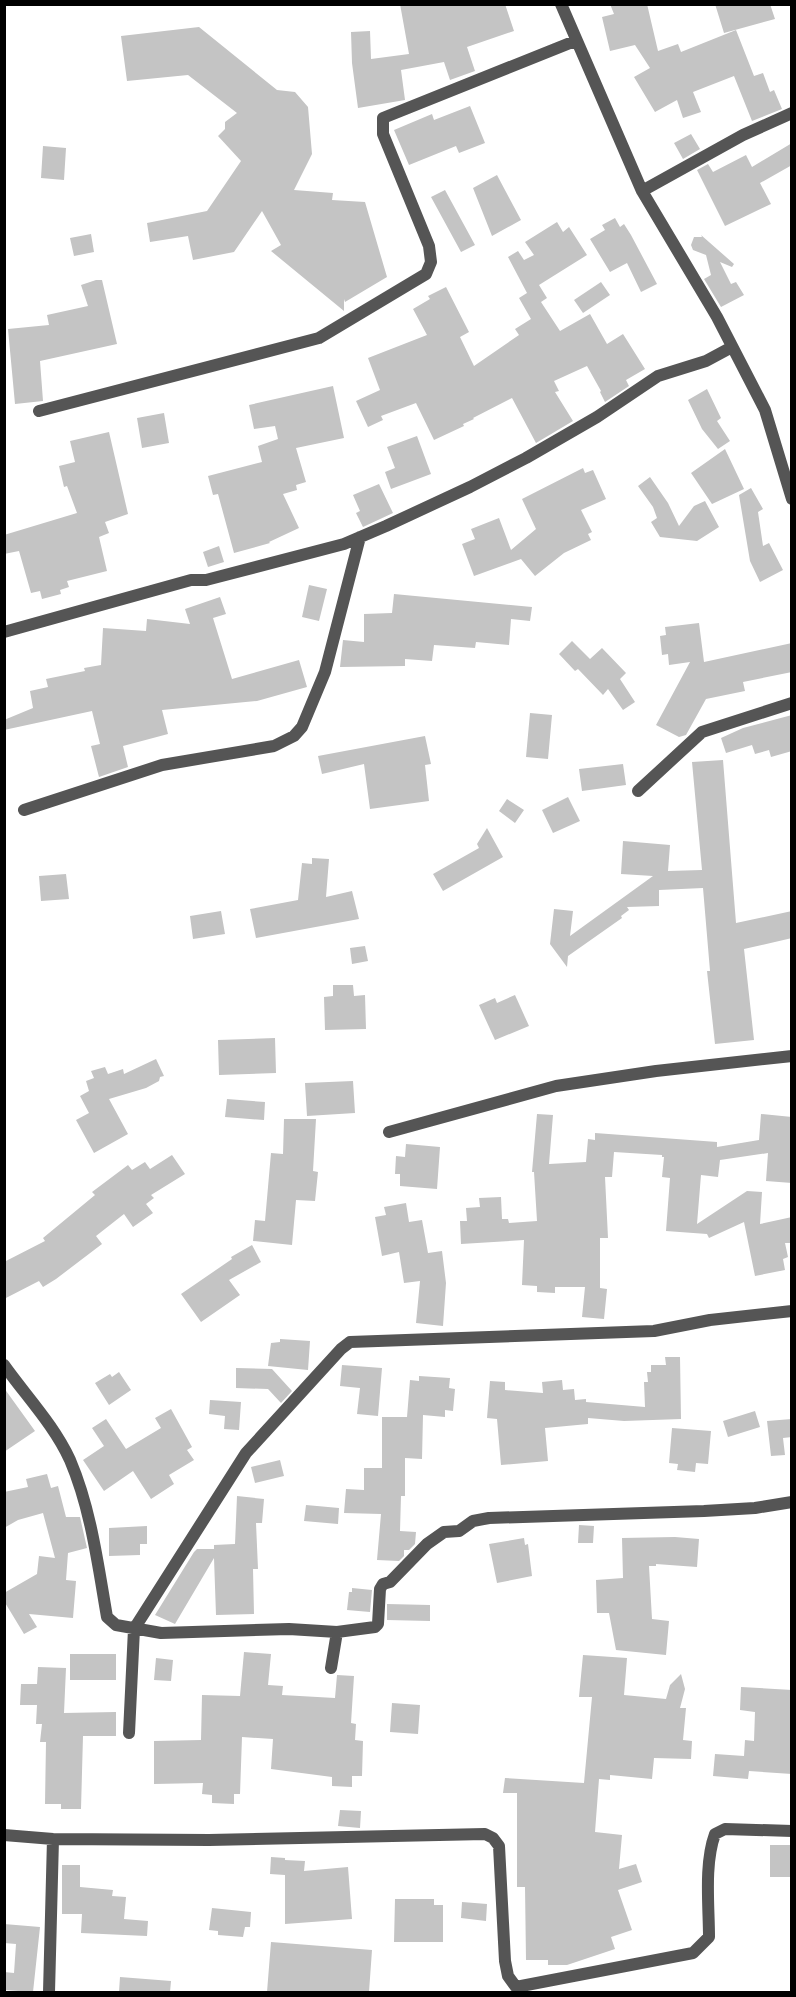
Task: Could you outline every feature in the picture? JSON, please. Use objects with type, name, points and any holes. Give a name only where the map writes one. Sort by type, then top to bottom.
[{"type":"street","points":[[561,4],[642,192],[732,347],[765,410],[792,499]]},
{"type":"street","points":[[39,411],[319,338],[426,274],[431,262],[429,246],[383,134],[383,118],[575,41]]},
{"type":"street","points":[[642,192],[742,135],[792,113]]},
{"type":"street","points":[[4,632],[191,580],[206,580],[344,544],[470,487],[526,458],[597,417],[658,376],[706,361],[732,347]]},
{"type":"street","points":[[24,810],[162,765],[274,746],[294,736],[302,727],[325,672],[360,537]]},
{"type":"street","points":[[638,791],[702,732],[792,703]]},
{"type":"street","points":[[389,1132],[556,1086],[656,1071],[792,1056]]},
{"type":"street","points":[[129,1733],[134,1629],[246,1453],[350,1342],[654,1331],[710,1320],[792,1311]]},
{"type":"street","points":[[4,1365],[46,1422],[69,1460],[89,1517],[107,1617],[116,1625],[134,1629],[161,1633],[289,1629],[337,1632],[375,1627],[378,1624],[380,1589],[383,1584],[390,1582],[427,1544],[444,1532],[459,1531],[473,1521],[489,1518],[755,1508],[792,1502]]},
{"type":"street","points":[[331,1668],[337,1632]]},
{"type":"street","points":[[4,1835],[53,1839],[208,1840],[485,1834],[493,1838],[499,1846],[504,1961],[514,1990],[693,1953],[709,1937],[710,1860],[711,1845],[715,1834],[725,1829],[792,1831]]},
{"type":"street","points":[[49,1992],[53,1839]]},
{"type":"building","points":[[400,4],[505,4],[514,31],[467,47],[475,71],[450,80],[444,62],[401,70],[405,100],[358,108],[352,63],[351,32],[370,31],[371,59],[409,54]]},
{"type":"building","points":[[610,4],[647,4],[658,51],[678,44],[681,52],[736,30],[754,76],[763,73],[770,92],[774,90],[782,109],[752,121],[734,76],[693,92],[701,112],[683,118],[677,100],[655,112],[634,77],[650,68],[635,45],[610,51],[602,17],[614,14]]},
{"type":"building","points":[[715,4],[770,4],[775,19],[724,33]]},
{"type":"building","points":[[199,27],[277,90],[295,92],[308,107],[312,154],[294,190],[333,193],[332,200],[365,202],[387,277],[345,302],[344,299],[344,311],[271,251],[281,245],[262,211],[234,252],[193,260],[188,236],[150,242],[147,223],[207,211],[241,161],[218,136],[225,129],[225,122],[237,113],[188,75],[127,81],[121,36]]},
{"type":"building","points":[[470,106],[485,143],[459,153],[456,146],[409,165],[394,130],[432,114],[434,120]]},
{"type":"building","points":[[691,134],[700,149],[683,159],[674,143]]},
{"type":"building","points":[[792,143],[792,165],[760,183],[771,204],[725,226],[697,170],[708,164],[713,172],[746,155],[752,167]]},
{"type":"building","points":[[43,146],[66,148],[64,180],[41,178]]},
{"type":"building","points":[[497,175],[521,220],[492,236],[473,188]]},
{"type":"building","points":[[445,190],[475,245],[461,252],[431,197]]},
{"type":"building","points":[[615,218],[620,227],[624,224],[631,235],[657,284],[641,292],[627,263],[610,272],[590,239],[605,230],[602,225]]},
{"type":"building","points":[[557,222],[563,232],[569,227],[587,255],[539,285],[547,298],[541,302],[560,331],[590,314],[607,344],[623,334],[645,369],[626,380],[629,386],[605,402],[587,366],[554,381],[559,391],[555,392],[573,421],[536,443],[512,398],[473,418],[463,424],[464,426],[434,440],[416,403],[381,416],[383,420],[368,427],[356,401],[380,390],[368,358],[427,335],[413,309],[430,299],[428,296],[446,287],[469,332],[460,337],[474,366],[519,335],[515,329],[531,319],[519,298],[527,293],[508,257],[518,251],[524,260],[534,255],[525,242]]},
{"type":"building","points":[[91,234],[94,252],[74,256],[70,238]]},
{"type":"building","points":[[701,235],[734,264],[732,267],[720,262],[731,284],[736,282],[744,295],[721,307],[704,279],[711,275],[706,255],[693,250],[691,245],[694,237],[702,237]]},
{"type":"building","points":[[102,280],[117,344],[40,361],[43,401],[15,404],[8,329],[49,325],[47,315],[88,306],[81,285]]},
{"type":"building","points":[[601,282],[610,295],[583,313],[574,300]]},
{"type":"building","points":[[333,386],[344,438],[296,448],[306,482],[296,485],[297,490],[283,494],[299,528],[270,543],[234,553],[218,494],[213,495],[208,476],[262,462],[258,446],[278,439],[275,426],[254,429],[249,405]]},
{"type":"building","points":[[707,389],[721,418],[717,421],[730,441],[718,449],[702,429],[688,400]]},
{"type":"building","points":[[164,413],[169,443],[142,448],[137,418]]},
{"type":"building","points":[[109,432],[128,514],[105,522],[109,533],[99,537],[107,571],[67,581],[69,587],[60,590],[61,594],[42,599],[40,591],[31,593],[19,551],[4,554],[4,535],[77,513],[67,486],[64,487],[59,466],[75,462],[70,441]]},
{"type":"building","points":[[417,436],[431,474],[391,489],[385,472],[395,468],[387,447]]},
{"type":"building","points":[[725,449],[744,489],[712,504],[691,473]]},
{"type":"building","points":[[583,468],[585,473],[593,470],[606,499],[581,510],[592,532],[588,534],[591,540],[564,553],[535,576],[521,559],[474,576],[462,544],[475,539],[471,529],[499,518],[511,550],[536,529],[522,499]]},
{"type":"building","points":[[650,477],[668,503],[679,526],[694,506],[705,501],[719,527],[697,541],[660,537],[651,522],[657,518],[653,507],[638,486]]},
{"type":"building","points":[[379,484],[393,513],[363,527],[356,513],[360,511],[353,495]]},
{"type":"building","points":[[751,488],[763,509],[758,512],[763,546],[769,543],[783,570],[760,582],[750,561],[739,495]]},
{"type":"building","points":[[219,546],[224,562],[208,567],[203,552]]},
{"type":"building","points":[[309,585],[327,589],[319,621],[302,617]]},
{"type":"building","points":[[394,594],[532,607],[530,621],[511,619],[509,645],[476,642],[475,648],[434,645],[432,661],[405,659],[405,666],[340,667],[343,640],[364,642],[364,614],[392,613]]},
{"type":"building","points":[[220,597],[226,614],[213,618],[232,679],[299,660],[307,687],[257,701],[162,710],[168,734],[123,746],[128,767],[99,777],[91,746],[100,744],[92,711],[4,730],[4,720],[33,708],[30,691],[48,687],[46,679],[85,671],[84,668],[101,665],[103,628],[146,631],[147,619],[190,624],[185,609]]},
{"type":"building","points":[[699,623],[704,662],[792,643],[792,672],[743,682],[745,691],[706,699],[686,735],[679,737],[656,725],[690,662],[669,665],[668,654],[662,655],[660,636],[666,635],[665,627]]},
{"type":"building","points":[[572,641],[590,659],[602,648],[626,673],[620,679],[635,702],[623,710],[608,689],[603,695],[578,669],[575,671],[559,654]]},
{"type":"building","points":[[530,713],[552,715],[548,759],[526,757]]},
{"type":"building","points":[[792,715],[792,751],[771,757],[769,750],[755,754],[752,745],[726,753],[721,738],[743,728]]},
{"type":"building","points":[[425,736],[431,764],[425,765],[429,801],[370,809],[364,764],[322,774],[318,756]]},
{"type":"building","points":[[723,760],[736,923],[792,911],[792,938],[744,949],[754,1040],[715,1044],[707,971],[710,971],[703,888],[659,890],[659,906],[627,907],[629,910],[621,916],[622,918],[568,956],[567,967],[550,944],[554,909],[573,911],[570,936],[653,876],[621,874],[623,841],[670,845],[668,871],[702,870],[692,762]]},
{"type":"building","points":[[623,764],[626,785],[582,791],[579,769]]},
{"type":"building","points":[[568,797],[580,821],[553,833],[542,810]]},
{"type":"building","points":[[507,799],[524,810],[515,823],[499,811]]},
{"type":"building","points":[[487,828],[503,857],[443,891],[433,874],[479,848],[477,844]]},
{"type":"building","points":[[312,858],[329,859],[326,897],[352,891],[359,919],[256,938],[250,909],[298,900],[302,863],[312,864]]},
{"type":"building","points":[[66,874],[69,899],[41,901],[39,876]]},
{"type":"building","points":[[221,911],[225,934],[193,939],[190,916]]},
{"type":"building","points":[[365,946],[368,961],[352,964],[350,948]]},
{"type":"building","points":[[333,985],[353,985],[354,996],[365,995],[366,1029],[325,1030],[324,997],[333,996]]},
{"type":"building","points":[[515,995],[529,1026],[495,1040],[479,1005],[495,998],[497,1003]]},
{"type":"building","points":[[275,1038],[276,1073],[219,1075],[218,1040]]},
{"type":"building","points":[[156,1059],[164,1076],[160,1077],[159,1081],[146,1088],[109,1099],[128,1134],[94,1153],[76,1120],[89,1113],[80,1096],[89,1091],[86,1081],[94,1078],[91,1071],[105,1067],[108,1074],[123,1069],[124,1074]]},
{"type":"building","points":[[353,1081],[355,1113],[307,1116],[305,1083]]},
{"type":"building","points":[[227,1099],[265,1102],[264,1120],[225,1117]]},
{"type":"building","points":[[537,1114],[553,1115],[549,1164],[586,1162],[588,1139],[595,1140],[595,1133],[717,1142],[717,1147],[759,1140],[761,1114],[792,1117],[792,1183],[766,1181],[768,1153],[720,1160],[718,1177],[701,1175],[697,1224],[747,1191],[762,1192],[760,1224],[792,1217],[792,1243],[785,1243],[788,1257],[783,1259],[785,1270],[755,1276],[744,1222],[709,1238],[707,1234],[666,1231],[670,1178],[662,1177],[664,1157],[614,1152],[612,1177],[605,1177],[608,1238],[600,1238],[600,1288],[607,1289],[604,1319],[582,1317],[585,1287],[555,1287],[555,1293],[537,1292],[537,1286],[522,1285],[524,1240],[461,1244],[460,1221],[467,1221],[466,1208],[480,1207],[479,1198],[501,1197],[502,1219],[508,1219],[509,1223],[537,1221],[534,1172],[532,1172]]},
{"type":"building","points":[[284,1119],[316,1119],[313,1171],[318,1172],[315,1201],[296,1200],[292,1245],[253,1241],[255,1220],[265,1221],[271,1153],[283,1154]]},
{"type":"building","points":[[406,1144],[440,1147],[437,1189],[400,1186],[400,1174],[395,1174],[396,1156],[405,1157]]},
{"type":"building","points":[[172,1155],[185,1174],[151,1195],[154,1198],[146,1204],[153,1213],[133,1227],[124,1214],[96,1236],[102,1244],[56,1279],[43,1287],[39,1281],[4,1299],[4,1262],[45,1241],[43,1238],[95,1195],[92,1192],[128,1165],[132,1170],[145,1162],[150,1169]]},
{"type":"building","points":[[406,1203],[409,1222],[422,1220],[428,1253],[442,1251],[446,1283],[443,1326],[416,1323],[420,1281],[404,1283],[399,1252],[382,1256],[375,1217],[386,1215],[384,1207]]},
{"type":"building","points":[[252,1245],[261,1262],[229,1280],[240,1295],[201,1322],[181,1294],[232,1259],[231,1257]]},
{"type":"building","points":[[280,1339],[310,1341],[308,1370],[268,1366],[271,1343],[280,1342]]},
{"type":"building","points":[[665,1357],[680,1357],[681,1419],[624,1421],[588,1418],[588,1424],[545,1428],[548,1461],[501,1465],[497,1419],[487,1418],[490,1381],[505,1382],[505,1390],[543,1393],[542,1382],[562,1380],[563,1390],[574,1389],[575,1400],[586,1399],[586,1402],[645,1407],[644,1382],[648,1382],[647,1372],[651,1372],[651,1365],[666,1365]]},
{"type":"building","points":[[342,1365],[382,1368],[378,1416],[357,1414],[360,1388],[340,1386]]},
{"type":"building","points":[[236,1368],[272,1369],[292,1391],[281,1403],[268,1389],[236,1388]]},
{"type":"building","points":[[119,1372],[131,1390],[109,1405],[95,1383],[110,1374],[112,1377]]},
{"type":"building","points":[[419,1376],[450,1378],[449,1388],[455,1389],[453,1411],[445,1410],[445,1417],[423,1415],[422,1459],[405,1458],[405,1496],[401,1496],[400,1531],[416,1532],[415,1544],[409,1550],[404,1550],[404,1556],[399,1561],[377,1560],[381,1514],[344,1513],[346,1489],[364,1490],[364,1468],[382,1468],[382,1417],[407,1417],[410,1380],[419,1381]]},
{"type":"building","points":[[4,1388],[35,1431],[4,1452]]},
{"type":"building","points":[[210,1400],[241,1402],[239,1430],[224,1429],[225,1416],[209,1414]]},
{"type":"building","points":[[171,1409],[192,1447],[187,1450],[194,1460],[169,1475],[174,1484],[151,1499],[133,1471],[104,1491],[83,1460],[104,1446],[92,1428],[106,1419],[126,1449],[161,1428],[155,1418]]},
{"type":"building","points":[[755,1411],[760,1427],[728,1437],[723,1421]]},
{"type":"building","points":[[792,1419],[792,1437],[783,1438],[785,1455],[771,1456],[767,1421]]},
{"type":"building","points":[[672,1428],[711,1431],[708,1464],[696,1463],[695,1472],[677,1470],[678,1464],[669,1463]]},
{"type":"building","points":[[280,1460],[284,1476],[255,1483],[251,1467]]},
{"type":"building","points":[[47,1474],[51,1488],[58,1486],[66,1517],[80,1517],[87,1548],[68,1553],[66,1580],[76,1581],[73,1618],[29,1614],[37,1627],[24,1634],[4,1601],[4,1593],[37,1574],[39,1556],[55,1558],[43,1513],[18,1520],[4,1528],[4,1492],[28,1487],[26,1479]]},
{"type":"building","points":[[237,1496],[264,1499],[262,1523],[256,1523],[258,1569],[253,1569],[254,1614],[216,1615],[214,1558],[175,1624],[155,1615],[197,1549],[214,1549],[214,1545],[235,1544]]},
{"type":"building","points":[[306,1505],[339,1508],[338,1524],[304,1521]]},
{"type":"building","points":[[579,1525],[594,1526],[593,1543],[578,1543]]},
{"type":"building","points":[[147,1526],[147,1544],[140,1544],[140,1555],[109,1556],[109,1528]]},
{"type":"building","points":[[524,1538],[525,1545],[528,1544],[532,1576],[497,1583],[489,1544]]},
{"type":"building","points":[[622,1538],[699,1539],[697,1567],[656,1564],[656,1566],[649,1566],[652,1619],[669,1621],[666,1655],[616,1650],[609,1613],[597,1613],[596,1580],[623,1578]]},
{"type":"building","points":[[352,1588],[372,1590],[370,1612],[347,1610],[349,1592],[352,1592]]},
{"type":"building","points":[[387,1604],[430,1605],[430,1621],[387,1620]]},
{"type":"building","points":[[244,1652],[271,1654],[268,1685],[283,1686],[282,1695],[335,1698],[337,1675],[354,1676],[351,1723],[356,1724],[355,1740],[363,1741],[362,1776],[352,1776],[352,1787],[332,1786],[332,1777],[271,1769],[273,1739],[242,1737],[240,1794],[234,1794],[234,1804],[212,1803],[212,1795],[202,1794],[203,1783],[154,1784],[154,1741],[201,1740],[202,1695],[240,1696]]},
{"type":"building","points":[[70,1654],[116,1654],[116,1680],[70,1680]]},
{"type":"building","points":[[583,1655],[627,1658],[624,1695],[666,1699],[670,1685],[681,1674],[685,1689],[680,1708],[686,1708],[683,1740],[692,1741],[691,1759],[654,1758],[652,1779],[610,1775],[610,1780],[599,1779],[595,1832],[622,1835],[619,1869],[636,1864],[642,1882],[618,1890],[632,1930],[611,1937],[615,1949],[567,1965],[548,1965],[548,1960],[526,1960],[525,1887],[517,1887],[517,1793],[503,1793],[505,1778],[584,1783],[592,1697],[579,1697]]},
{"type":"building","points":[[156,1658],[173,1660],[171,1681],[154,1680]]},
{"type":"building","points":[[38,1667],[66,1668],[64,1713],[116,1712],[116,1736],[83,1736],[81,1809],[61,1809],[61,1804],[45,1804],[46,1742],[40,1742],[42,1724],[36,1724],[37,1705],[20,1705],[21,1684],[37,1684]]},
{"type":"building","points":[[741,1687],[792,1690],[792,1774],[749,1771],[748,1779],[713,1776],[715,1754],[744,1756],[745,1740],[754,1741],[755,1712],[740,1710]]},
{"type":"building","points":[[392,1703],[420,1705],[418,1734],[390,1732]]},
{"type":"building","points":[[340,1810],[361,1811],[360,1828],[338,1826]]},
{"type":"building","points":[[770,1845],[792,1845],[792,1877],[770,1877]]},
{"type":"building","points":[[271,1857],[305,1861],[304,1871],[348,1867],[352,1919],[285,1924],[285,1875],[270,1874]]},
{"type":"building","points":[[62,1865],[80,1865],[80,1887],[113,1890],[112,1896],[126,1897],[124,1919],[148,1921],[147,1936],[81,1933],[82,1914],[62,1914]]},
{"type":"building","points":[[395,1899],[434,1899],[434,1905],[443,1905],[443,1942],[394,1942]]},
{"type":"building","points":[[462,1902],[487,1904],[486,1921],[461,1918]]},
{"type":"building","points":[[212,1908],[251,1912],[250,1927],[245,1927],[243,1937],[218,1935],[218,1931],[209,1930]]},
{"type":"building","points":[[4,1924],[40,1927],[33,1992],[4,1990],[4,1972],[14,1973],[16,1944],[4,1943]]},
{"type":"building","points":[[271,1942],[372,1950],[369,1992],[267,1992]]},
{"type":"building","points":[[120,1977],[171,1981],[170,1992],[119,1992]]}]
